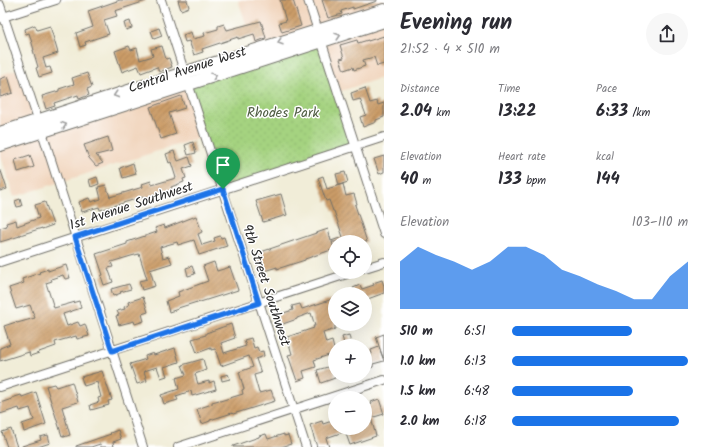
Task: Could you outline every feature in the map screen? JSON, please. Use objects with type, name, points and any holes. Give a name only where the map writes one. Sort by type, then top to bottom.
[{"type":"highway","name":"Central Avenue West","points":[[0,133],[40,126],[188,85],[320,36],[384,10]]},
{"type":"highway","name":"Central Avenue West","points":[[0,145],[40,126],[185,73],[320,36],[384,21]]},
{"type":"street","points":[[2,18],[56,0]]},
{"type":"street","name":"9th Street Southwest","points":[[162,0],[188,85],[306,447]]},
{"type":"street","points":[[308,0],[384,234]]},
{"type":"street","points":[[0,5],[2,18],[40,126],[143,447]]},
{"type":"street","name":"1st Avenue Southwest","points":[[0,262],[384,137]]},
{"type":"street","points":[[372,266],[384,262]]},
{"type":"street","points":[[0,388],[332,279]]},
{"type":"street","points":[[178,447],[384,380]]},
{"type":"shaded area","points":[[238,0],[384,0],[384,10],[255,50]]},
{"type":"shaded area","points":[[384,21],[384,77],[338,92],[321,41]]},
{"type":"shaded area","points":[[21,68],[38,121],[0,133],[0,75]]},
{"type":"shaded area","points":[[188,85],[205,136],[14,197],[0,153],[0,145]]},
{"type":"green space","name":"Rhodes Park","points":[[321,41],[355,146],[223,189],[188,85]]},
{"type":"building","points":[[120,0],[146,1],[115,11],[117,16],[104,20],[109,34],[85,42],[86,45],[80,47],[76,33],[93,27],[88,11]]},
{"type":"building","points":[[178,0],[187,0],[189,7],[181,10]]},
{"type":"building","points":[[280,0],[293,0],[301,26],[282,32],[279,23],[286,21]]},
{"type":"building","points":[[322,0],[377,1],[353,9],[353,7],[341,11],[342,14],[328,18]]},
{"type":"building","points":[[130,21],[132,28],[126,30],[124,23]]},
{"type":"building","points":[[261,21],[266,38],[256,42],[254,34],[238,39],[238,37],[202,49],[203,52],[194,55],[189,41],[185,42],[183,35],[191,32],[193,39],[205,36],[204,33],[218,29],[218,26],[224,24],[227,30]]},
{"type":"building","points":[[35,25],[37,30],[50,26],[58,53],[43,58],[46,68],[50,67],[52,73],[39,77],[36,68],[38,67],[34,50],[29,33],[26,34],[25,29]]},
{"type":"building","points":[[159,28],[162,36],[154,39],[151,31]]},
{"type":"building","points":[[384,36],[384,64],[377,66],[374,57],[363,60],[365,66],[354,70],[353,67],[344,70],[340,59],[344,58],[340,45],[357,40],[358,43],[368,41]]},
{"type":"building","points":[[129,46],[131,50],[137,48],[140,60],[153,56],[151,49],[162,46],[166,59],[169,58],[172,67],[159,72],[157,67],[141,73],[138,66],[122,72],[115,51]]},
{"type":"building","points":[[87,73],[92,87],[87,89],[89,95],[79,99],[78,95],[54,103],[55,106],[46,109],[42,96],[59,91],[59,89],[74,84],[72,78]]},
{"type":"building","points":[[8,76],[13,93],[0,97],[0,79]]},
{"type":"building","points":[[365,88],[370,103],[377,101],[378,105],[384,103],[384,117],[363,127],[360,117],[366,115],[360,99],[353,101],[351,93]]},
{"type":"building","points":[[181,96],[185,108],[169,113],[176,134],[161,139],[150,107]]},
{"type":"building","points":[[108,137],[112,151],[96,155],[103,163],[96,166],[89,158],[84,145]]},
{"type":"building","points":[[193,142],[196,153],[188,155],[185,145]]},
{"type":"building","points":[[174,151],[178,161],[189,157],[192,166],[183,169],[186,178],[183,179],[184,182],[171,187],[172,190],[100,210],[99,207],[82,212],[79,202],[89,198],[91,202],[101,199],[98,187],[106,185],[110,197],[143,187],[142,184],[151,181],[152,185],[176,178],[171,162],[169,163],[166,154]]},
{"type":"building","points":[[30,155],[34,167],[18,172],[15,160]]},
{"type":"building","points":[[384,156],[384,172],[379,174],[374,159]]},
{"type":"building","points":[[133,163],[136,174],[123,178],[120,168]]},
{"type":"building","points":[[0,171],[7,189],[0,191]]},
{"type":"building","points":[[345,172],[348,182],[339,185],[336,174]]},
{"type":"building","points":[[323,176],[327,189],[343,184],[346,196],[354,194],[357,204],[355,205],[365,235],[342,235],[334,211],[329,200],[326,201],[318,178]]},
{"type":"building","points":[[97,177],[99,184],[91,187],[89,180]]},
{"type":"building","points":[[281,194],[287,215],[263,222],[256,201]]},
{"type":"building","points":[[20,199],[22,206],[17,207],[15,201]]},
{"type":"building","points":[[45,202],[53,225],[0,242],[0,228],[7,226],[6,223],[16,220],[17,226],[39,218],[35,205]]},
{"type":"building","points":[[196,216],[202,232],[198,234],[202,245],[215,241],[214,238],[220,236],[221,238],[224,237],[227,246],[199,255],[194,240],[178,245],[177,242],[160,247],[163,258],[169,256],[172,263],[150,270],[155,286],[142,290],[139,281],[147,279],[139,254],[111,262],[113,267],[108,268],[113,282],[104,285],[101,276],[103,275],[96,254],[157,232],[155,228],[164,225],[165,228]]},
{"type":"building","points":[[328,229],[330,235],[328,235],[328,251],[277,269],[277,267],[261,272],[255,254]]},
{"type":"building","points":[[214,262],[217,271],[230,267],[238,290],[169,312],[166,301],[179,296],[178,292],[208,281],[203,266]]},
{"type":"building","points":[[66,265],[70,278],[65,279],[63,275],[51,279],[52,281],[46,283],[54,308],[79,301],[81,308],[63,314],[67,326],[78,322],[80,326],[85,324],[89,336],[77,339],[76,336],[55,342],[56,346],[30,356],[29,352],[0,361],[0,348],[10,344],[4,326],[35,318],[30,305],[16,309],[9,288],[24,283],[22,279],[40,273],[39,272],[48,269],[48,271]]},
{"type":"building","points":[[192,266],[195,274],[188,276],[186,268]]},
{"type":"building","points":[[382,280],[384,293],[372,297],[372,287],[368,287],[374,285],[373,283]]},
{"type":"building","points":[[129,284],[131,289],[113,296],[111,289]]},
{"type":"building","points":[[143,297],[148,312],[142,314],[144,321],[135,324],[134,321],[119,325],[116,316],[119,315],[117,311],[125,309],[124,307],[129,305],[128,302]]},
{"type":"building","points":[[328,301],[329,331],[323,333],[326,343],[328,342],[328,355],[314,360],[316,367],[303,371],[305,378],[297,381],[288,355],[292,354],[287,337],[314,328],[313,326],[315,326],[311,313],[280,325],[277,315],[293,310],[292,306],[300,304],[302,309]]},
{"type":"building","points":[[231,324],[235,338],[221,343],[224,353],[246,346],[244,340],[251,338],[254,348],[257,347],[259,352],[263,351],[264,356],[256,359],[261,373],[254,375],[259,393],[271,390],[275,401],[233,414],[232,413],[202,424],[197,409],[212,404],[212,402],[243,394],[242,390],[244,389],[239,372],[253,367],[249,356],[221,366],[215,349],[211,350],[211,348],[197,353],[192,339],[206,335],[206,333]]},
{"type":"building","points":[[384,334],[384,358],[383,358],[376,337]]},
{"type":"building","points":[[349,335],[350,339],[343,339],[342,337]]},
{"type":"building","points":[[379,347],[384,361],[373,364],[372,367],[372,354],[372,350]]},
{"type":"building","points":[[175,348],[179,362],[164,367],[167,376],[161,378],[157,367],[144,371],[147,381],[137,384],[130,364],[146,359],[145,356],[153,353],[154,355]]},
{"type":"building","points":[[203,359],[206,370],[195,374],[198,384],[214,381],[216,389],[192,396],[191,391],[176,396],[178,400],[164,404],[161,395],[179,389],[176,378],[186,375],[182,365]]},
{"type":"building","points":[[328,367],[328,380],[321,383],[317,370]]},
{"type":"building","points":[[102,371],[112,400],[108,401],[109,405],[91,410],[90,405],[99,402],[98,398],[101,397],[97,382],[84,386],[81,377]]},
{"type":"building","points":[[228,374],[230,379],[222,381],[221,376]]},
{"type":"building","points":[[72,382],[78,402],[62,407],[70,435],[64,437],[64,435],[62,436],[46,386],[54,384],[56,387]]},
{"type":"building","points":[[36,392],[46,424],[24,432],[22,424],[34,420],[30,408],[20,411],[19,408],[0,414],[0,403],[21,395],[22,397]]},
{"type":"building","points":[[379,399],[384,414],[372,418],[372,402]]},
{"type":"building","points":[[322,421],[323,424],[328,422],[328,435],[335,435],[326,438],[329,447],[317,447],[310,425]]},
{"type":"building","points":[[372,422],[376,436],[350,445],[346,435],[372,435]]},
{"type":"building","points":[[11,429],[17,447],[7,447],[2,432]]},
{"type":"building","points":[[118,430],[121,439],[113,442],[114,447],[101,447],[100,444],[91,447],[76,447],[111,434],[110,433]]},
{"type":"building","points":[[266,434],[268,439],[284,434],[284,436],[288,435],[291,444],[281,447],[233,447],[233,446]]},
{"type":"building","points":[[48,435],[50,443],[38,447],[22,447],[41,440],[40,437]]},
{"type":"route","points":[[223,189],[259,303],[112,351],[75,237],[223,189]]}]
